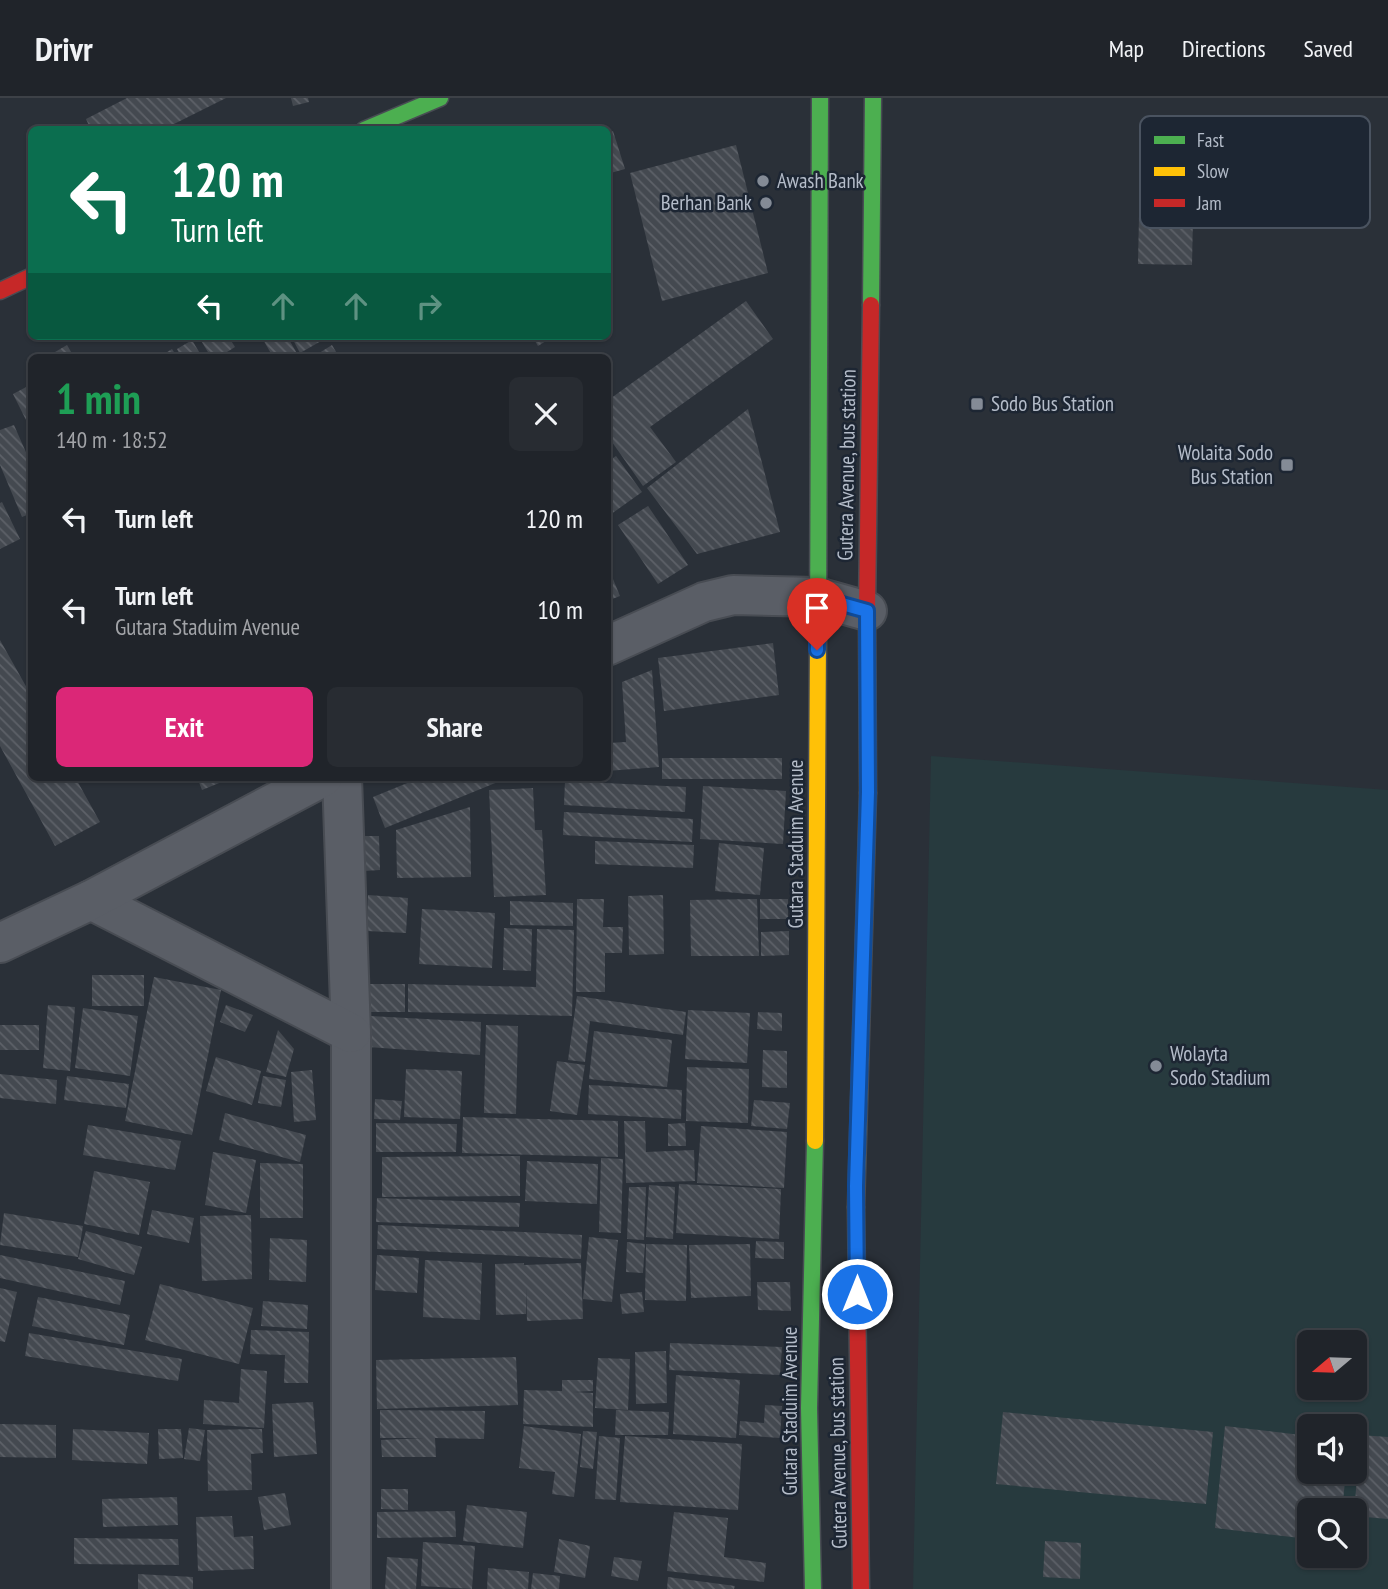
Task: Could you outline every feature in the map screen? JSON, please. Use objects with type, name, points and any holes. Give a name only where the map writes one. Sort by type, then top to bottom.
[{"type":"main road","points":[[373,126],[439,98]]},
{"type":"main road","name":"Gutara Staduim Avenue","points":[[813,1589],[809,1408],[817,1046],[820,98]]},
{"type":"main road","name":"Gutera Avenue, bus station","points":[[861,1589],[856,1186],[868,792],[867,611],[873,98]]},
{"type":"main road","points":[[0,291],[28,278]]},
{"type":"street","points":[[611,644],[704,601],[733,595],[817,597],[867,611]]},
{"type":"street","points":[[0,943],[92,900],[315,781]]},
{"type":"street","points":[[342,781],[351,1034],[351,1589]]},
{"type":"street","points":[[92,900],[351,1034]]},
{"type":"green space","name":"Wolayta Sodo Stadium","points":[[931,756],[1388,790],[1388,1589],[913,1589]]},
{"type":"building","points":[[127,98],[226,98],[170,126],[89,126],[86,119]]},
{"type":"building","points":[[291,98],[308,98],[309,102],[293,106]]},
{"type":"building","points":[[613,131],[625,169],[611,173]]},
{"type":"building","points":[[736,145],[768,273],[662,301],[630,173]]},
{"type":"building","points":[[1139,216],[1140,228],[1193,228],[1192,265],[1138,264]]},
{"type":"building","points":[[746,301],[773,339],[650,427],[676,462],[643,486],[611,441],[611,398]]},
{"type":"building","points":[[192,340],[200,354],[180,354],[177,349]]},
{"type":"building","points":[[201,340],[231,340],[235,347],[224,354],[209,354]]},
{"type":"building","points":[[263,340],[289,340],[297,354],[271,354]]},
{"type":"building","points":[[293,340],[323,340],[300,353]]},
{"type":"building","points":[[534,340],[548,340],[538,346]]},
{"type":"building","points":[[67,345],[72,354],[52,354]]},
{"type":"building","points":[[332,345],[337,354],[318,354]]},
{"type":"building","points":[[28,386],[28,424],[13,394]]},
{"type":"building","points":[[748,409],[780,532],[697,554],[647,488]]},
{"type":"building","points":[[14,425],[28,457],[28,515],[22,517],[0,465],[0,430]]},
{"type":"building","points":[[616,456],[642,492],[611,514],[611,459]]},
{"type":"building","points":[[2,502],[20,539],[0,549],[0,503]]},
{"type":"building","points":[[648,506],[688,565],[658,584],[618,525]]},
{"type":"building","points":[[611,580],[620,596],[611,599]]},
{"type":"building","points":[[0,640],[28,690],[28,781],[77,781],[100,822],[55,846],[0,746]]},
{"type":"building","points":[[773,643],[779,695],[664,711],[658,658]]},
{"type":"building","points":[[652,670],[659,767],[611,771],[611,743],[626,742],[622,682]]},
{"type":"building","points":[[662,758],[782,758],[782,779],[662,779]]},
{"type":"building","points":[[199,781],[224,781],[202,790]]},
{"type":"building","points":[[412,781],[500,781],[385,828],[373,797]]},
{"type":"building","points":[[565,781],[686,787],[685,812],[564,805]]},
{"type":"building","points":[[703,786],[786,791],[783,844],[700,839]]},
{"type":"building","points":[[533,788],[535,830],[542,830],[546,895],[494,897],[489,790]]},
{"type":"building","points":[[470,807],[471,877],[397,878],[396,830]]},
{"type":"building","points":[[564,812],[693,819],[692,842],[563,835]]},
{"type":"building","points":[[364,836],[379,836],[380,870],[364,871]]},
{"type":"building","points":[[595,841],[694,845],[693,868],[595,864]]},
{"type":"building","points":[[719,843],[764,848],[760,895],[715,891]]},
{"type":"building","points":[[368,895],[408,898],[406,933],[367,931]]},
{"type":"building","points":[[663,895],[664,954],[629,955],[628,896]]},
{"type":"building","points":[[577,899],[604,899],[603,927],[623,927],[622,953],[605,953],[605,992],[576,992]]},
{"type":"building","points":[[757,899],[759,956],[691,956],[690,900]]},
{"type":"building","points":[[760,899],[788,899],[788,919],[760,919]]},
{"type":"building","points":[[510,901],[573,903],[573,926],[510,925]]},
{"type":"building","points":[[422,909],[495,913],[492,968],[419,964]]},
{"type":"building","points":[[504,928],[532,929],[531,971],[503,970]]},
{"type":"building","points":[[537,929],[574,930],[572,1016],[408,1012],[408,984],[536,987]]},
{"type":"building","points":[[789,931],[789,955],[761,956],[761,932]]},
{"type":"building","points":[[92,975],[144,975],[144,1006],[92,1006]]},
{"type":"building","points":[[154,977],[221,990],[192,1135],[125,1121]]},
{"type":"building","points":[[367,984],[405,984],[405,1012],[368,1012]]},
{"type":"building","points":[[577,996],[686,1012],[683,1035],[590,1021],[585,1062],[568,1060]]},
{"type":"building","points":[[48,1005],[75,1007],[70,1071],[43,1068]]},
{"type":"building","points":[[226,1005],[253,1015],[245,1032],[220,1022]]},
{"type":"building","points":[[83,1008],[138,1016],[130,1076],[75,1068]]},
{"type":"building","points":[[688,1010],[750,1013],[747,1063],[685,1059]]},
{"type":"building","points":[[758,1012],[782,1013],[782,1031],[757,1029]]},
{"type":"building","points":[[370,1016],[481,1022],[480,1055],[368,1047]]},
{"type":"building","points":[[0,1025],[39,1025],[39,1050],[0,1050]]},
{"type":"building","points":[[486,1025],[518,1026],[516,1114],[484,1113]]},
{"type":"building","points":[[278,1030],[294,1049],[286,1077],[266,1072]]},
{"type":"building","points":[[594,1031],[672,1040],[667,1087],[589,1079]]},
{"type":"building","points":[[763,1050],[787,1051],[787,1088],[762,1087]]},
{"type":"building","points":[[216,1057],[261,1071],[252,1105],[206,1091]]},
{"type":"building","points":[[557,1061],[585,1065],[577,1115],[550,1111]]},
{"type":"building","points":[[687,1067],[749,1069],[748,1123],[686,1121]]},
{"type":"building","points":[[406,1069],[462,1071],[460,1119],[404,1117]]},
{"type":"building","points":[[312,1070],[316,1120],[294,1122],[291,1072]]},
{"type":"building","points":[[0,1074],[57,1080],[56,1104],[0,1098]]},
{"type":"building","points":[[67,1076],[129,1084],[126,1108],[64,1100]]},
{"type":"building","points":[[263,1076],[286,1080],[281,1107],[258,1103]]},
{"type":"building","points":[[589,1085],[682,1090],[681,1119],[588,1114]]},
{"type":"building","points":[[375,1099],[402,1101],[400,1120],[374,1119]]},
{"type":"building","points":[[754,1100],[790,1103],[787,1129],[751,1126]]},
{"type":"building","points":[[225,1113],[306,1135],[300,1162],[219,1140]]},
{"type":"building","points":[[463,1117],[618,1121],[618,1157],[462,1153]]},
{"type":"building","points":[[624,1121],[645,1121],[646,1152],[694,1150],[695,1181],[626,1183]]},
{"type":"building","points":[[376,1123],[457,1124],[456,1152],[376,1152]]},
{"type":"building","points":[[685,1123],[686,1146],[668,1146],[668,1124]]},
{"type":"building","points":[[88,1125],[181,1141],[175,1170],[83,1155]]},
{"type":"building","points":[[701,1126],[787,1132],[784,1188],[697,1183]]},
{"type":"building","points":[[213,1152],[256,1160],[246,1213],[205,1205]]},
{"type":"building","points":[[520,1156],[520,1196],[382,1197],[382,1157]]},
{"type":"building","points":[[601,1158],[623,1159],[621,1233],[599,1232]]},
{"type":"building","points":[[527,1161],[598,1164],[597,1204],[525,1201]]},
{"type":"building","points":[[260,1163],[303,1164],[303,1218],[260,1218]]},
{"type":"building","points":[[94,1171],[150,1182],[139,1235],[84,1224]]},
{"type":"building","points":[[679,1184],[781,1189],[779,1239],[676,1233]]},
{"type":"building","points":[[649,1185],[675,1187],[673,1239],[646,1237]]},
{"type":"building","points":[[629,1187],[646,1187],[644,1240],[627,1239]]},
{"type":"building","points":[[377,1198],[520,1203],[519,1227],[376,1222]]},
{"type":"building","points":[[152,1210],[194,1218],[189,1243],[147,1234]]},
{"type":"building","points":[[4,1213],[83,1226],[78,1257],[0,1245]]},
{"type":"building","points":[[251,1215],[252,1279],[202,1281],[200,1216]]},
{"type":"building","points":[[378,1225],[582,1235],[581,1259],[377,1249]]},
{"type":"building","points":[[86,1231],[142,1247],[134,1275],[78,1259]]},
{"type":"building","points":[[589,1237],[618,1240],[612,1302],[583,1299]]},
{"type":"building","points":[[270,1238],[307,1240],[306,1282],[269,1280]]},
{"type":"building","points":[[756,1241],[784,1242],[784,1259],[755,1258]]},
{"type":"building","points":[[627,1242],[645,1244],[643,1273],[626,1272]]},
{"type":"building","points":[[646,1244],[687,1245],[686,1301],[645,1300]]},
{"type":"building","points":[[750,1244],[751,1296],[691,1298],[689,1245]]},
{"type":"building","points":[[0,1255],[125,1281],[120,1305],[0,1278]]},
{"type":"building","points":[[377,1255],[419,1258],[417,1293],[375,1290]]},
{"type":"building","points":[[425,1260],[482,1263],[480,1320],[423,1317]]},
{"type":"building","points":[[581,1263],[583,1319],[527,1321],[526,1287],[526,1314],[496,1315],[495,1264]]},
{"type":"building","points":[[757,1282],[790,1282],[791,1311],[758,1310]]},
{"type":"building","points":[[160,1284],[253,1308],[239,1364],[145,1340]]},
{"type":"building","points":[[0,1288],[17,1292],[5,1342],[0,1341]]},
{"type":"building","points":[[642,1292],[644,1312],[622,1314],[620,1294]]},
{"type":"building","points":[[38,1297],[130,1315],[124,1345],[32,1326]]},
{"type":"building","points":[[263,1301],[308,1305],[307,1329],[261,1326]]},
{"type":"building","points":[[251,1330],[309,1332],[308,1383],[284,1383],[285,1355],[250,1354]]},
{"type":"building","points":[[29,1333],[182,1359],[178,1381],[25,1356]]},
{"type":"building","points":[[670,1343],[782,1347],[780,1375],[669,1370]]},
{"type":"building","points":[[666,1351],[667,1403],[636,1404],[635,1352]]},
{"type":"building","points":[[516,1357],[518,1405],[377,1409],[376,1360]]},
{"type":"building","points":[[598,1358],[630,1359],[628,1410],[595,1408]]},
{"type":"building","points":[[241,1369],[267,1371],[264,1428],[203,1424],[204,1400],[239,1403]]},
{"type":"building","points":[[676,1375],[740,1380],[736,1438],[673,1434]]},
{"type":"building","points":[[562,1380],[593,1380],[593,1391],[573,1392],[593,1393],[593,1427],[523,1424],[524,1390],[562,1391]]},
{"type":"building","points":[[313,1402],[317,1454],[274,1457],[272,1404]]},
{"type":"building","points":[[765,1405],[782,1406],[780,1438],[739,1435],[740,1421],[764,1423]]},
{"type":"building","points":[[380,1410],[485,1411],[484,1439],[435,1438],[436,1457],[382,1457],[381,1440],[424,1438],[380,1438]]},
{"type":"building","points":[[616,1410],[669,1412],[668,1435],[615,1435]]},
{"type":"building","points":[[1003,1412],[1213,1432],[1206,1504],[996,1484]]},
{"type":"building","points":[[0,1424],[56,1425],[56,1458],[0,1457]]},
{"type":"building","points":[[524,1426],[581,1434],[574,1497],[552,1494],[555,1472],[519,1468]]},
{"type":"building","points":[[1225,1426],[1297,1435],[1297,1484],[1345,1484],[1343,1498],[1297,1498],[1297,1538],[1215,1528]]},
{"type":"building","points":[[189,1428],[205,1430],[200,1461],[184,1459]]},
{"type":"building","points":[[73,1429],[149,1433],[147,1464],[72,1460]]},
{"type":"building","points":[[158,1429],[181,1429],[183,1458],[159,1459]]},
{"type":"building","points":[[262,1429],[263,1453],[251,1454],[252,1490],[208,1491],[207,1430]]},
{"type":"building","points":[[583,1431],[597,1432],[593,1469],[580,1467]]},
{"type":"building","points":[[599,1436],[620,1438],[616,1500],[595,1499]]},
{"type":"building","points":[[625,1436],[742,1444],[738,1510],[620,1502]]},
{"type":"building","points":[[1367,1436],[1388,1437],[1388,1519],[1367,1517],[1367,1498],[1355,1498],[1356,1484],[1367,1484]]},
{"type":"building","points":[[381,1489],[408,1489],[408,1510],[381,1509]]},
{"type":"building","points":[[285,1493],[291,1525],[264,1530],[258,1497]]},
{"type":"building","points":[[177,1497],[178,1525],[103,1527],[102,1499]]},
{"type":"building","points":[[467,1505],[527,1512],[523,1548],[463,1541]]},
{"type":"building","points":[[455,1511],[456,1537],[377,1538],[377,1512]]},
{"type":"building","points":[[674,1512],[728,1518],[724,1557],[766,1563],[764,1582],[667,1571]]},
{"type":"building","points":[[232,1516],[234,1537],[253,1536],[254,1569],[198,1571],[196,1517]]},
{"type":"building","points":[[74,1538],[178,1539],[179,1565],[74,1564]]},
{"type":"building","points":[[559,1539],[590,1546],[585,1578],[554,1572]]},
{"type":"building","points":[[1045,1541],[1081,1543],[1080,1579],[1043,1577]]},
{"type":"building","points":[[423,1542],[475,1546],[472,1589],[421,1586]]},
{"type":"building","points":[[387,1557],[418,1559],[416,1589],[385,1589]]},
{"type":"building","points":[[614,1557],[642,1561],[638,1581],[611,1576]]},
{"type":"building","points":[[488,1568],[529,1572],[528,1589],[487,1589]]},
{"type":"building","points":[[533,1573],[560,1576],[559,1589],[531,1589]]},
{"type":"building","points":[[138,1574],[193,1577],[193,1589],[138,1589]]},
{"type":"building","points":[[668,1577],[735,1586],[734,1589],[667,1589]]},
{"type":"traffic: fast","points":[[374,126],[440,98]]},
{"type":"traffic: fast","points":[[818,639],[820,98]]},
{"type":"traffic: fast","points":[[871,305],[873,98]]},
{"type":"traffic: fast","points":[[813,1589],[809,1408],[815,1141]]},
{"type":"traffic: slow","points":[[815,1141],[818,639]]},
{"type":"traffic: slow","points":[[856,1207],[868,793]]},
{"type":"traffic: jam","points":[[0,291],[28,278]]},
{"type":"traffic: jam","points":[[868,793],[867,611],[871,305]]},
{"type":"traffic: jam","points":[[856,1207],[861,1589]]},
{"type":"place","name":"Awash Bank","points":[[763,181]]},
{"type":"place","name":"Berhan Bank","points":[[766,203]]},
{"type":"place","name":"Sodo Bus Station","points":[[977,404]]},
{"type":"place","name":"Wolaita Sodo Bus Station","points":[[1287,465]]},
{"type":"place","name":"Wolayta Sodo Stadium","points":[[1156,1066]]},
{"type":"route","points":[[817,650],[817,597],[867,611],[868,792],[856,1186],[857,1294]]}]
